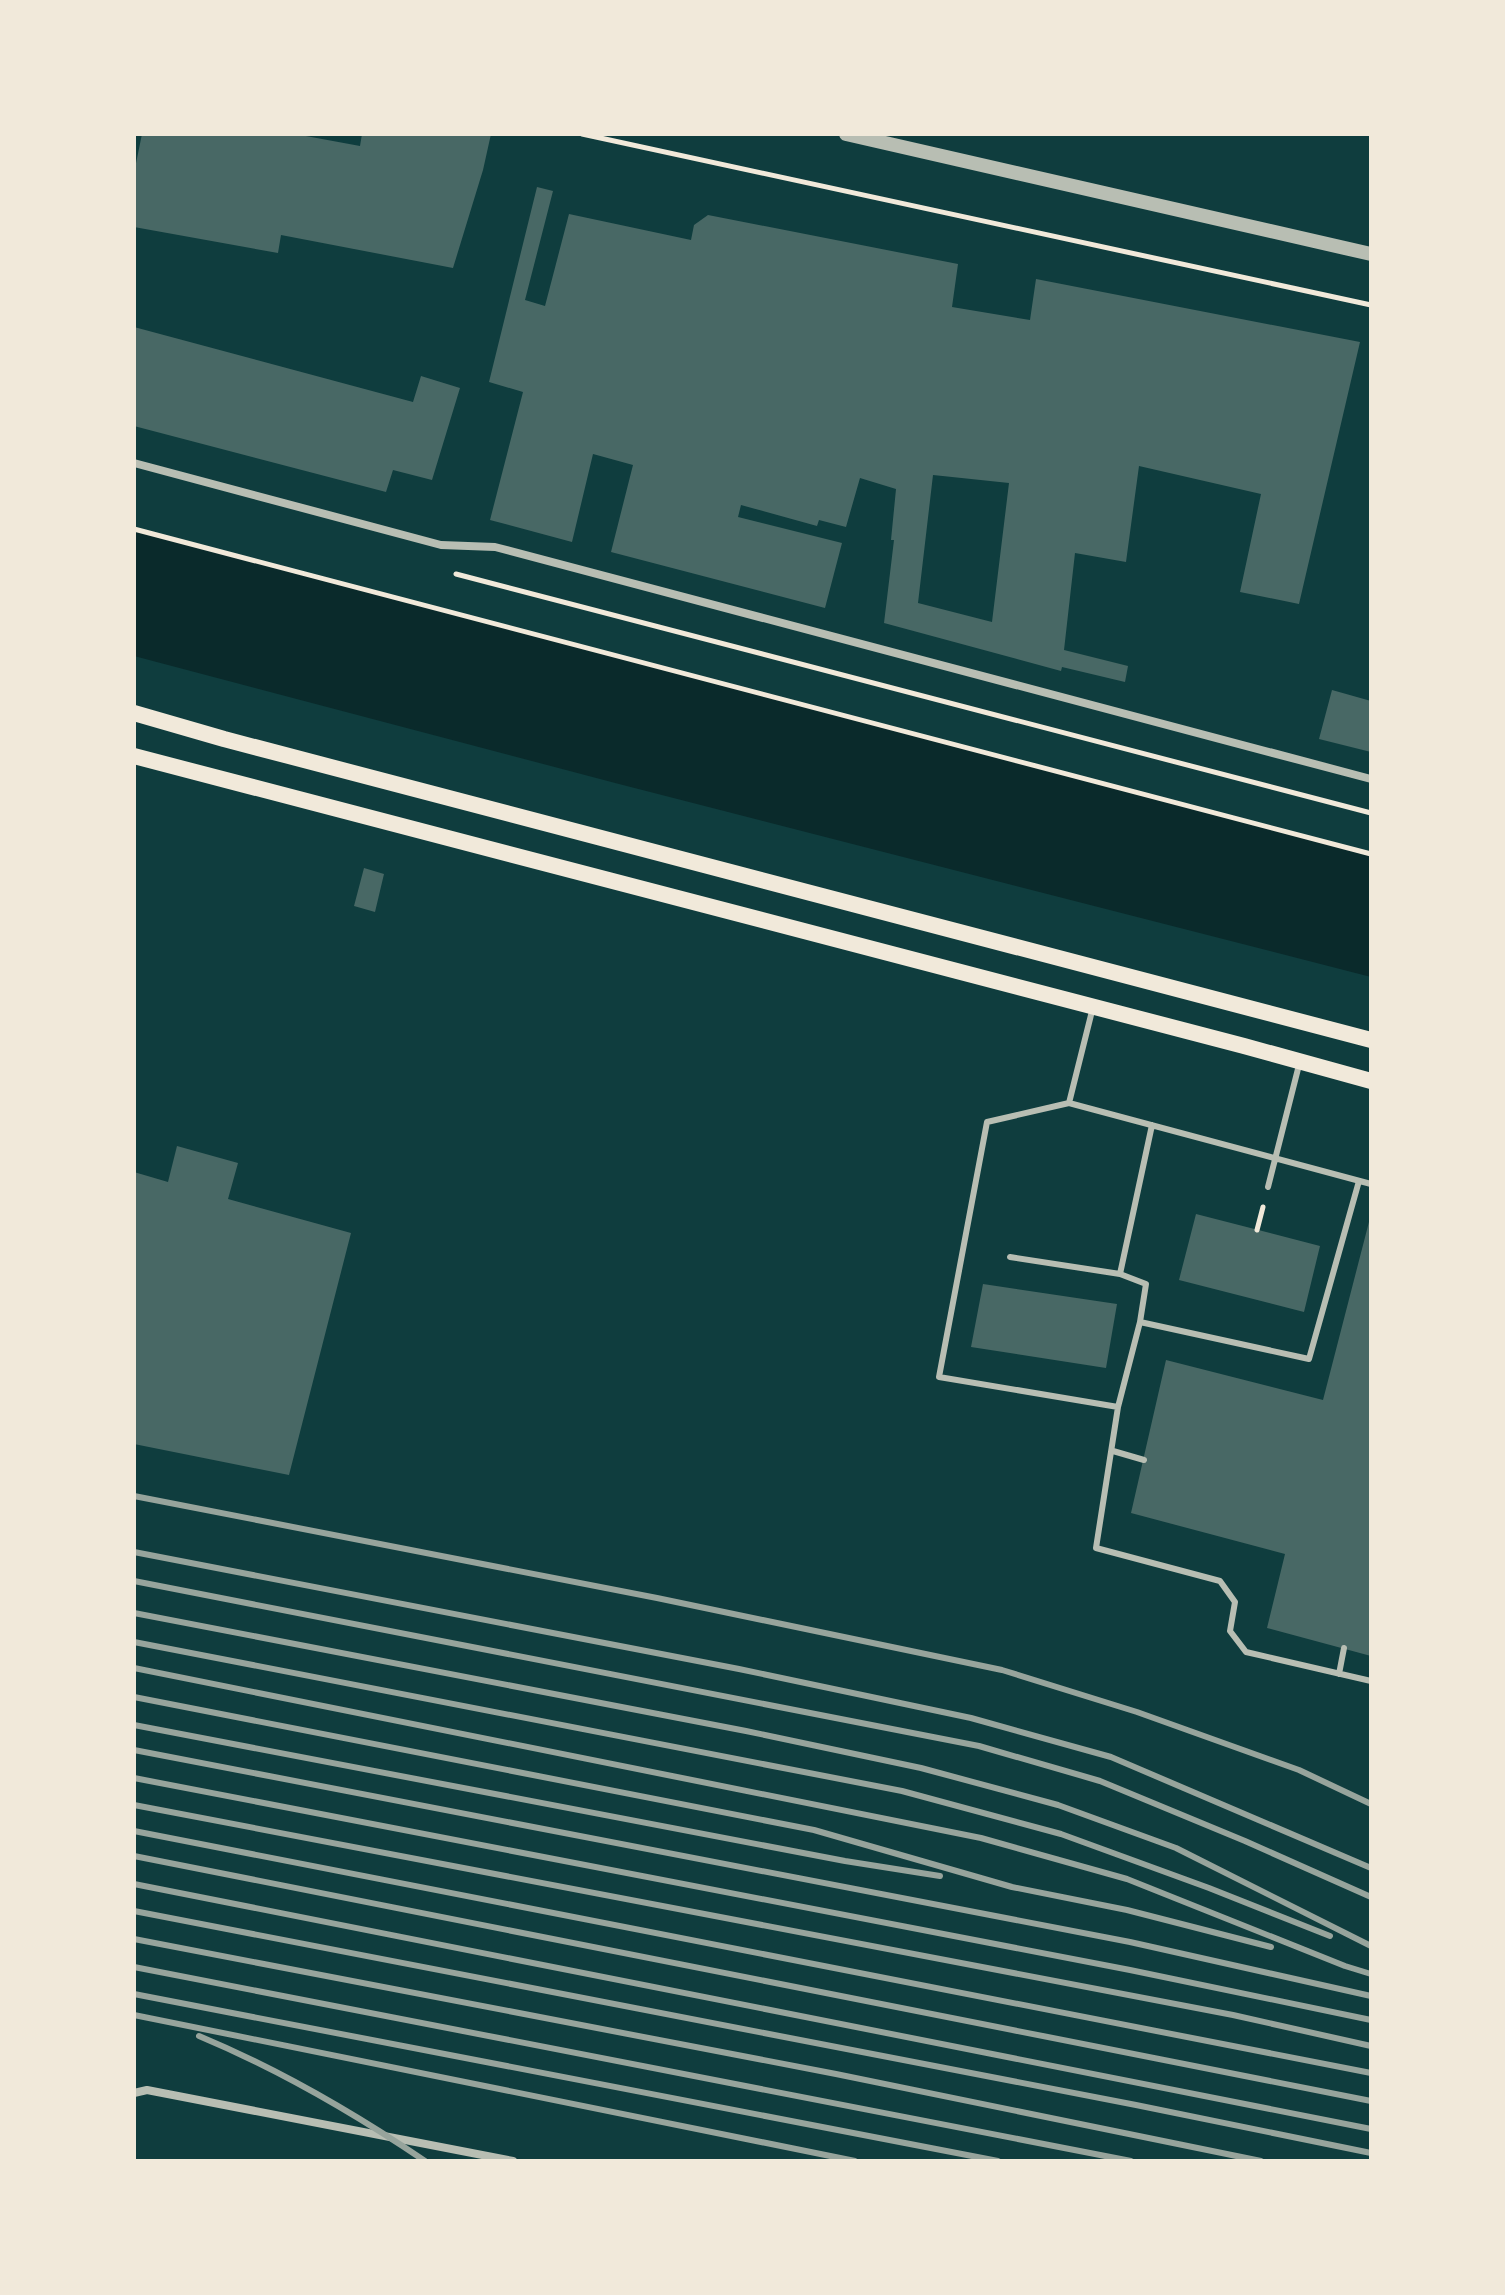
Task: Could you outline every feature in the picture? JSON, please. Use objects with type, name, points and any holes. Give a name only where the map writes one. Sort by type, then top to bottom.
[{"type":"main road","points":[[134,713],[1371,1040]]},
{"type":"main road","points":[[134,756],[1371,1081]]},
{"type":"street","points":[[846,134],[1371,254]]},
{"type":"street","points":[[134,463],[441,545],[495,547],[1371,779]]},
{"type":"street","points":[[134,2093],[147,2090],[513,2161]]},
{"type":"lane","points":[[1069,1103],[1093,1007]]},
{"type":"lane","points":[[1268,1187],[1300,1061]]},
{"type":"lane","points":[[1118,1407],[939,1377],[987,1122],[1069,1103],[1371,1184]]},
{"type":"lane","points":[[1120,1274],[1152,1125]]},
{"type":"lane","points":[[1140,1322],[1309,1359],[1359,1181]]},
{"type":"lane","points":[[1010,1257],[1120,1274],[1146,1284],[1140,1322],[1118,1407],[1096,1548],[1220,1581],[1235,1602],[1230,1631],[1246,1652],[1371,1681]]},
{"type":"lane","points":[[1113,1451],[1144,1460]]},
{"type":"lane","points":[[1339,1674],[1344,1648]]},
{"type":"path","points":[[582,134],[1371,305]]},
{"type":"path","points":[[134,529],[1371,854]]},
{"type":"path","points":[[450,573],[1371,813]]},
{"type":"water","points":[[134,529],[1371,854],[1371,977],[134,656]]},
{"type":"building","points":[[142,134],[295,134],[360,146],[362,134],[491,134],[453,268],[281,235],[278,253],[134,227],[134,173]]},
{"type":"building","points":[[537,187],[553,191],[525,300],[545,306],[569,214],[691,240],[694,225],[708,215],[958,264],[952,307],[1030,320],[1036,279],[1360,342],[1299,604],[1240,592],[1261,494],[1139,466],[1126,562],[1075,553],[1064,650],[1128,666],[1125,682],[1062,667],[1061,671],[884,623],[894,540],[891,540],[896,489],[860,478],[846,527],[819,520],[817,526],[741,505],[738,517],[842,543],[825,608],[611,552],[633,465],[593,454],[572,542],[490,520],[523,392],[489,382]],"holes":[[[933,475],[1009,483],[992,622],[918,603]]]},
{"type":"building","points":[[134,327],[413,402],[421,376],[460,388],[432,480],[393,470],[386,492],[134,426]]},
{"type":"building","points":[[1332,690],[1371,701],[1371,752],[1319,739]]},
{"type":"building","points":[[364,868],[384,874],[375,912],[354,906]]},
{"type":"building","points":[[177,1146],[238,1163],[228,1199],[351,1233],[289,1475],[134,1444],[134,1172],[168,1182]]},
{"type":"building","points":[[1196,1214],[1320,1246],[1304,1312],[1179,1280]]},
{"type":"building","points":[[1370,1218],[1371,1656],[1267,1628],[1285,1554],[1131,1513],[1166,1360],[1323,1400]]},
{"type":"building","points":[[983,1284],[1117,1304],[1106,1368],[971,1347]]},
{"type":"railway","points":[[134,1496],[657,1598],[1002,1670],[1137,1712],[1299,1770],[1371,1804]]},
{"type":"railway","points":[[134,1552],[739,1669],[971,1718],[1111,1757],[1371,1868]]},
{"type":"railway","points":[[134,1581],[979,1746],[1100,1781],[1371,1897]]},
{"type":"railway","points":[[134,1613],[746,1731],[921,1768],[1058,1805],[1176,1848],[1371,1946]]},
{"type":"railway","points":[[134,1642],[902,1791],[1061,1834],[1330,1936]]},
{"type":"railway","points":[[134,1668],[981,1838],[1127,1879],[1371,1974]]},
{"type":"railway","points":[[134,1697],[814,1830],[1012,1887],[1127,1910],[1271,1947]]},
{"type":"railway","points":[[134,1725],[845,1861],[940,1876]]},
{"type":"railway","points":[[134,1750],[1130,1942],[1371,1996]]},
{"type":"railway","points":[[134,1778],[1130,1970],[1371,2020]]},
{"type":"railway","points":[[134,1805],[1233,2015],[1371,2046]]},
{"type":"railway","points":[[134,1831],[1371,2073]]},
{"type":"railway","points":[[134,1856],[1371,2101]]},
{"type":"railway","points":[[134,1884],[1371,2129]]},
{"type":"railway","points":[[134,1911],[1371,2153]]},
{"type":"railway","points":[[134,1939],[836,2074],[1261,2161]]},
{"type":"railway","points":[[134,1967],[1131,2161]]},
{"type":"railway","points":[[134,1994],[998,2161]]},
{"type":"railway","points":[[134,2015],[855,2161]]},
{"type":"railway","points":[[199,2036],[315,2093],[425,2161]]}]
